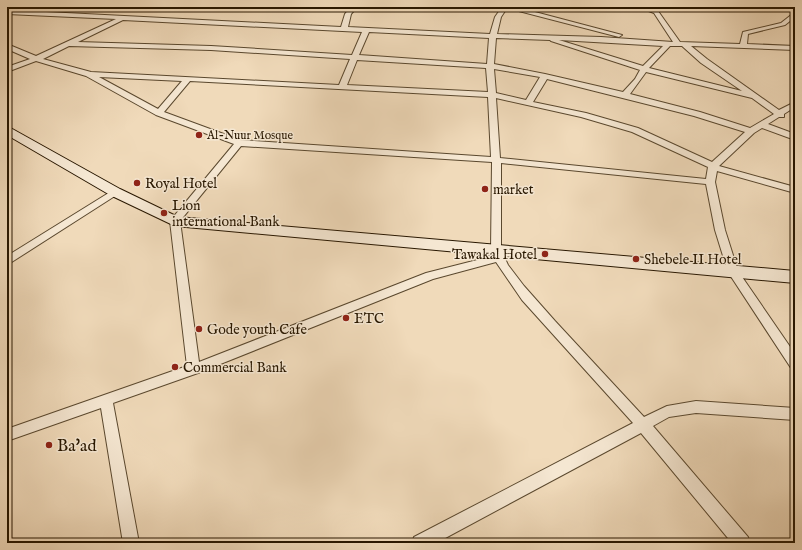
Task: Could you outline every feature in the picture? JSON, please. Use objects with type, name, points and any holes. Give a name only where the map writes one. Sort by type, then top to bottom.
[{"type":"main road","points":[[7,130],[115,192],[175,221],[497,254],[795,277]]},
{"type":"street","points":[[7,12],[20,7]]},
{"type":"street","points":[[344,29],[348,14],[354,7]]},
{"type":"street","points":[[505,7],[498,17],[493,36],[490,66],[496,160],[497,254],[524,294],[567,344],[643,426],[742,543]]},
{"type":"street","points":[[509,7],[650,43]]},
{"type":"street","points":[[641,7],[690,7]]},
{"type":"street","points":[[651,8],[681,43],[752,96],[781,115]]},
{"type":"street","points":[[7,12],[121,19],[493,36],[601,38],[650,43],[743,45],[795,48]]},
{"type":"street","points":[[743,45],[745,33],[783,24],[795,14]]},
{"type":"street","points":[[7,70],[36,59],[121,19]]},
{"type":"street","points":[[342,87],[366,30]]},
{"type":"street","points":[[542,36],[587,52],[752,96]]},
{"type":"street","points":[[625,95],[638,80],[644,68],[669,43]]},
{"type":"street","points":[[69,44],[211,48],[490,66],[545,76],[625,95],[697,114],[752,131]]},
{"type":"street","points":[[7,46],[36,59],[89,74],[493,95],[583,115],[635,130],[714,166],[795,190]]},
{"type":"street","points":[[89,74],[158,113],[239,143],[496,160],[710,182]]},
{"type":"street","points":[[529,102],[545,76]]},
{"type":"street","points":[[158,113],[188,79]]},
{"type":"street","points":[[793,108],[752,131],[714,166],[710,182],[720,230],[733,272],[795,364]]},
{"type":"street","points":[[762,126],[795,137]]},
{"type":"street","points":[[194,368],[175,221],[239,143]]},
{"type":"street","points":[[7,261],[115,192]]},
{"type":"street","points":[[7,435],[194,368],[430,276],[497,254]]},
{"type":"street","points":[[106,400],[131,543]]},
{"type":"street","points":[[420,543],[667,412],[696,407],[795,414]]},
{"type":"place","name":"Al-Nuur Mosque","points":[[199,135]]},
{"type":"place","name":"Royal Hotel","points":[[137,183]]},
{"type":"place","name":"market","points":[[485,189]]},
{"type":"place","name":"Lion international Bank","points":[[164,213]]},
{"type":"place","name":"Tawakal Hotel","points":[[545,254]]},
{"type":"place","name":"Shebele II Hotel","points":[[636,259]]},
{"type":"place","name":"ETC","points":[[346,318]]},
{"type":"place","name":"Gode youth Cafe","points":[[199,329]]},
{"type":"place","name":"Commercial Bank","points":[[175,367]]},
{"type":"place","name":"Ba'ad","points":[[49,445]]}]
